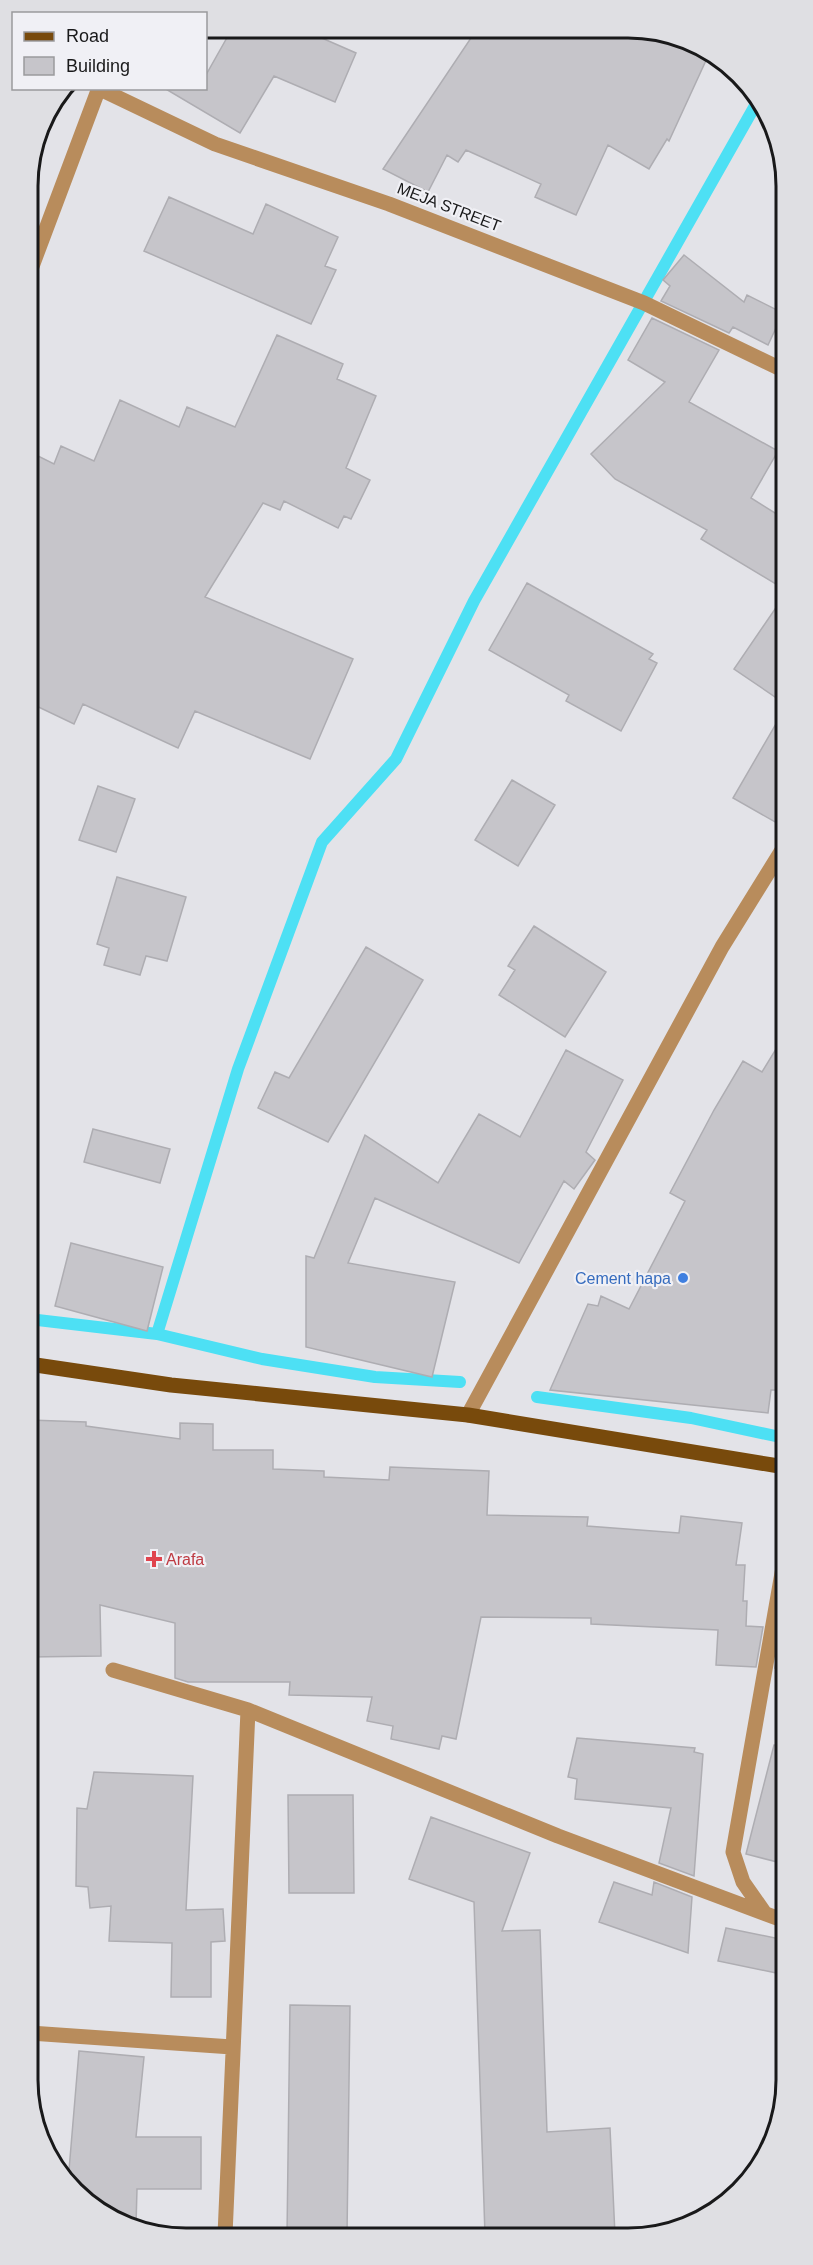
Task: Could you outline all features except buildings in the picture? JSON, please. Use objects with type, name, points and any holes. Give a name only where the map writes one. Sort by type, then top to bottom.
[{"type":"main road","points":[[38,1365],[171,1385],[468,1415],[775,1465]]},
{"type":"street","points":[[38,247],[99,90]]},
{"type":"street","name":"MEJA STREET","points":[[101,90],[214,144],[389,204],[644,303],[776,367]]},
{"type":"street","points":[[468,1415],[722,947],[776,860]]},
{"type":"street","points":[[764,1912],[743,1882],[733,1852],[775,1611]]},
{"type":"street","points":[[113,1670],[248,1710],[558,1836],[775,1917]]},
{"type":"street","points":[[225,2228],[248,1710]]},
{"type":"street","points":[[38,2034],[232,2047]]},
{"type":"waterway","points":[[157,1334],[238,1069],[322,842],[396,759],[474,601],[754,108]]},
{"type":"waterway","points":[[38,1320],[157,1334],[262,1359],[375,1377],[460,1382]]},
{"type":"waterway","points":[[537,1397],[691,1418],[775,1436]]},
{"type":"place","name":"Cement hapa","points":[[683,1278]]},
{"type":"place","name":"Arafa","points":[[154,1559]]}]
